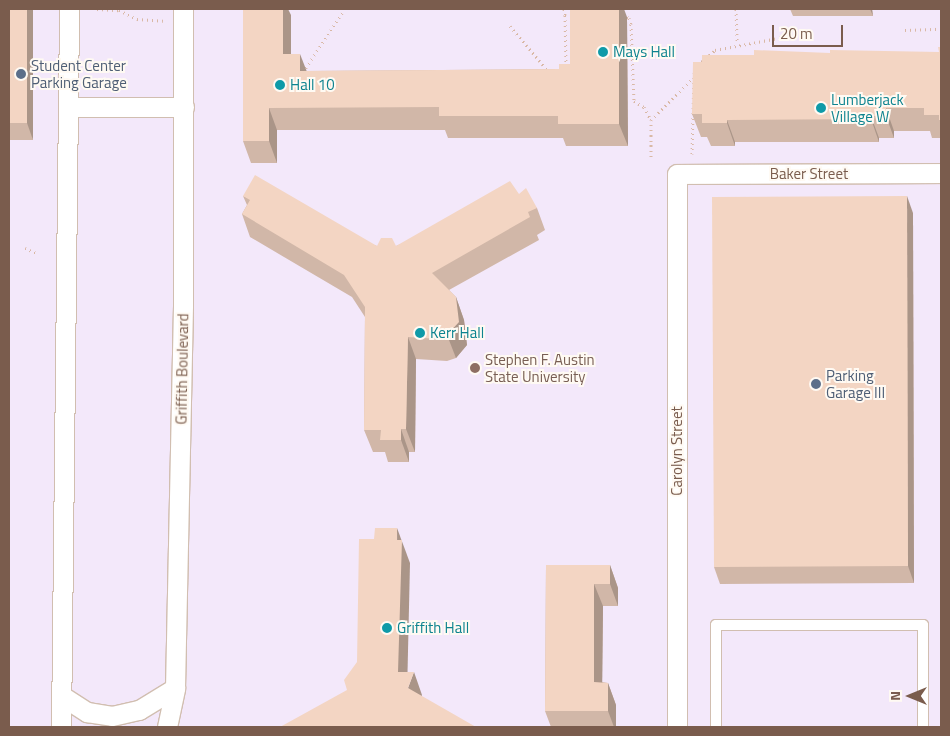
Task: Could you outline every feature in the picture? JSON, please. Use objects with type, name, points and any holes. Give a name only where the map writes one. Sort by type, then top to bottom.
[{"type":"street","points":[[62,727],[69,9]]},
{"type":"street","name":"Griffith Boulevard","points":[[167,727],[176,688],[184,107],[176,15]]},
{"type":"street","points":[[69,107],[184,107]]},
{"type":"street","name":"Baker Street","points":[[685,174],[941,174]]},
{"type":"street","name":"Carolyn Street","points":[[677,727],[685,174]]},
{"type":"street","points":[[62,696],[87,712],[112,716],[139,710],[176,688]]},
{"type":"lane","points":[[716,727],[716,625],[923,625],[924,727]]},
{"type":"path","points":[[97,9],[119,10],[137,20],[176,15]]},
{"type":"path","points":[[564,9],[566,73]]},
{"type":"path","points":[[565,15],[569,9]]},
{"type":"path","points":[[736,9],[737,43]]},
{"type":"path","points":[[300,77],[342,13]]},
{"type":"path","points":[[565,15],[584,14]]},
{"type":"path","points":[[618,14],[626,14],[631,24],[634,101],[644,107],[651,120],[651,159]]},
{"type":"path","points":[[510,26],[553,77]]},
{"type":"path","points":[[905,30],[941,28]]},
{"type":"path","points":[[651,120],[692,79],[704,57],[737,43],[761,43],[789,36]]},
{"type":"path","points":[[685,174],[692,79]]},
{"type":"path","points":[[25,248],[36,253]]},
{"type":"shaded area","name":"Stephen F. Austin State University","points":[[9,9],[941,9],[941,727],[9,727]]},
{"type":"building","name":"Student Center Parking Garage","points":[[9,9],[27,9],[27,123],[9,123]]},
{"type":"building","points":[[243,9],[283,9],[283,54],[300,54],[300,71],[559,69],[559,64],[570,64],[570,9],[619,9],[619,124],[558,124],[558,116],[439,116],[439,107],[269,108],[269,141],[243,141]]},
{"type":"building","name":"Lumberjack Village W","points":[[938,47],[941,47],[941,120],[939,120],[939,115],[924,115],[924,108],[886,108],[886,116],[871,116],[871,119],[727,120],[727,123],[702,123],[702,114],[692,114],[693,62],[702,62],[702,55],[754,55],[754,50],[830,53],[830,50],[939,52]]},
{"type":"building","name":"Kerr Hall","points":[[255,175],[377,246],[381,238],[392,238],[396,246],[510,181],[519,194],[526,188],[537,208],[528,212],[530,217],[432,273],[456,297],[459,322],[447,335],[439,339],[408,337],[406,429],[401,429],[401,440],[380,440],[381,430],[364,430],[365,307],[344,275],[242,214],[250,200],[243,196]]},
{"type":"building","name":"Parking Garage III","points":[[907,196],[908,566],[714,567],[712,197]]},
{"type":"building","name":"Griffith Hall","points":[[375,528],[397,528],[397,540],[402,540],[398,672],[414,672],[408,688],[476,727],[280,727],[347,690],[344,680],[357,662],[359,539],[374,539]]},
{"type":"building","points":[[546,565],[610,565],[610,584],[594,584],[594,682],[608,683],[608,711],[545,711]]},
{"type":"place","name":"Mays Hall","points":[[603,52]]},
{"type":"place","name":"Student Center Parking Garage","points":[[21,74]]},
{"type":"place","name":"Hall 10","points":[[280,85]]},
{"type":"place","name":"Lumberjack Village W","points":[[821,108]]},
{"type":"place","name":"Kerr Hall","points":[[420,333]]},
{"type":"place","name":"Stephen F. Austin State University","points":[[475,368]]},
{"type":"place","name":"Parking Garage III","points":[[816,384]]},
{"type":"place","name":"Griffith Hall","points":[[387,628]]}]
